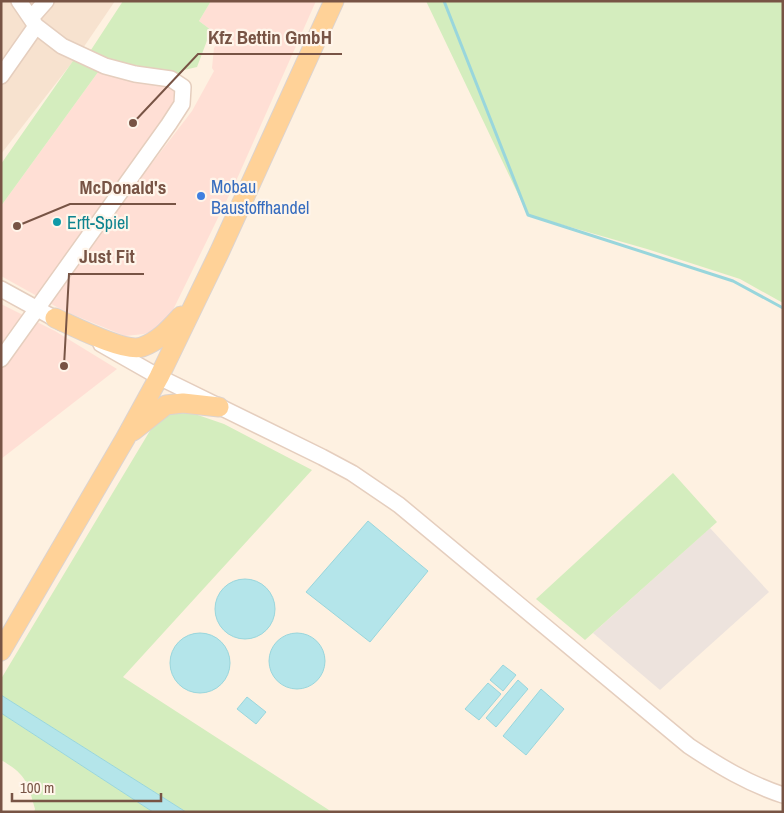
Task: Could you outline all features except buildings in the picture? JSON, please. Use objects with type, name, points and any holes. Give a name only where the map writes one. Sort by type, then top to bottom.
[{"type":"main road","points":[[1,651],[125,439],[159,377],[219,253],[334,1]]},
{"type":"main road","points":[[55,318],[107,340],[130,348],[137,348],[155,341],[165,334],[196,298]]},
{"type":"main road","points":[[125,439],[166,406],[182,403],[219,407]]},
{"type":"street","points":[[1,359],[169,124],[182,104],[183,87],[171,79],[135,74],[105,66],[62,46],[34,22],[19,1]]},
{"type":"street","points":[[1,76],[46,1]]},
{"type":"street","points":[[1,289],[159,377],[322,456],[352,473],[399,505],[689,746],[726,770],[783,795]]},
{"type":"shaded area","points":[[1,1],[115,1],[81,51],[1,154]]},
{"type":"shaded area","points":[[211,1],[316,1],[236,181],[173,310],[155,330],[144,334],[125,336],[64,311],[1,276],[1,206],[101,68],[170,84],[176,93],[177,102],[138,159],[149,167],[192,111],[214,71],[212,68],[214,48],[221,38],[199,21]]},
{"type":"shaded area","points":[[1,304],[55,331],[117,369],[1,459]]},
{"type":"shaded area","points":[[710,528],[769,592],[660,690],[593,633]]},
{"type":"green space","points":[[123,1],[211,1],[199,21],[211,30],[197,67],[184,70],[178,76],[116,63],[89,53]]},
{"type":"green space","points":[[426,1],[783,1],[783,303],[740,279],[647,249],[528,215]]},
{"type":"green space","points":[[75,58],[101,68],[1,206],[1,164]]},
{"type":"green space","points":[[189,412],[224,424],[312,470],[123,677],[332,812],[186,812],[1,695],[1,679],[160,414]]},
{"type":"green space","points":[[673,473],[717,522],[585,640],[536,599]]},
{"type":"green space","points":[[1,713],[153,812],[34,812],[33,800],[25,780],[16,770],[1,760]]},
{"type":"water","points":[[368,521],[428,571],[370,642],[306,592]]},
{"type":"water","points":[[245,579],[262,584],[270,592],[275,609],[270,626],[262,634],[245,639],[228,634],[220,626],[215,609],[220,592],[228,584]]},
{"type":"water","points":[[200,633],[217,638],[225,646],[230,663],[225,680],[217,688],[200,693],[183,688],[175,680],[170,663],[175,646],[183,638]]},
{"type":"water","points":[[297,633],[308,635],[317,641],[323,650],[325,661],[323,672],[317,681],[308,687],[297,689],[286,687],[277,681],[271,672],[269,661],[271,650],[277,641],[286,635]]},
{"type":"water","points":[[503,665],[516,675],[503,691],[490,680]]},
{"type":"water","points":[[518,680],[528,689],[496,727],[486,718]]},
{"type":"water","points":[[488,683],[501,694],[479,720],[465,709]]},
{"type":"water","points":[[541,689],[564,709],[526,755],[503,736]]},
{"type":"water","points":[[1,695],[186,812],[153,812],[1,713]]},
{"type":"water","points":[[247,697],[266,712],[256,724],[237,709]]},
{"type":"waterway","points":[[444,1],[528,215],[733,281],[783,308]]},
{"type":"place","name":"Kfz Bettin GmbH","points":[[133,123]]},
{"type":"place","name":"Mobau Baustoffhandel","points":[[201,196]]},
{"type":"place","name":"Erft-Spiel","points":[[57,222]]},
{"type":"place","name":"McDonald's","points":[[17,226]]},
{"type":"place","name":"Just Fit","points":[[64,366]]}]
